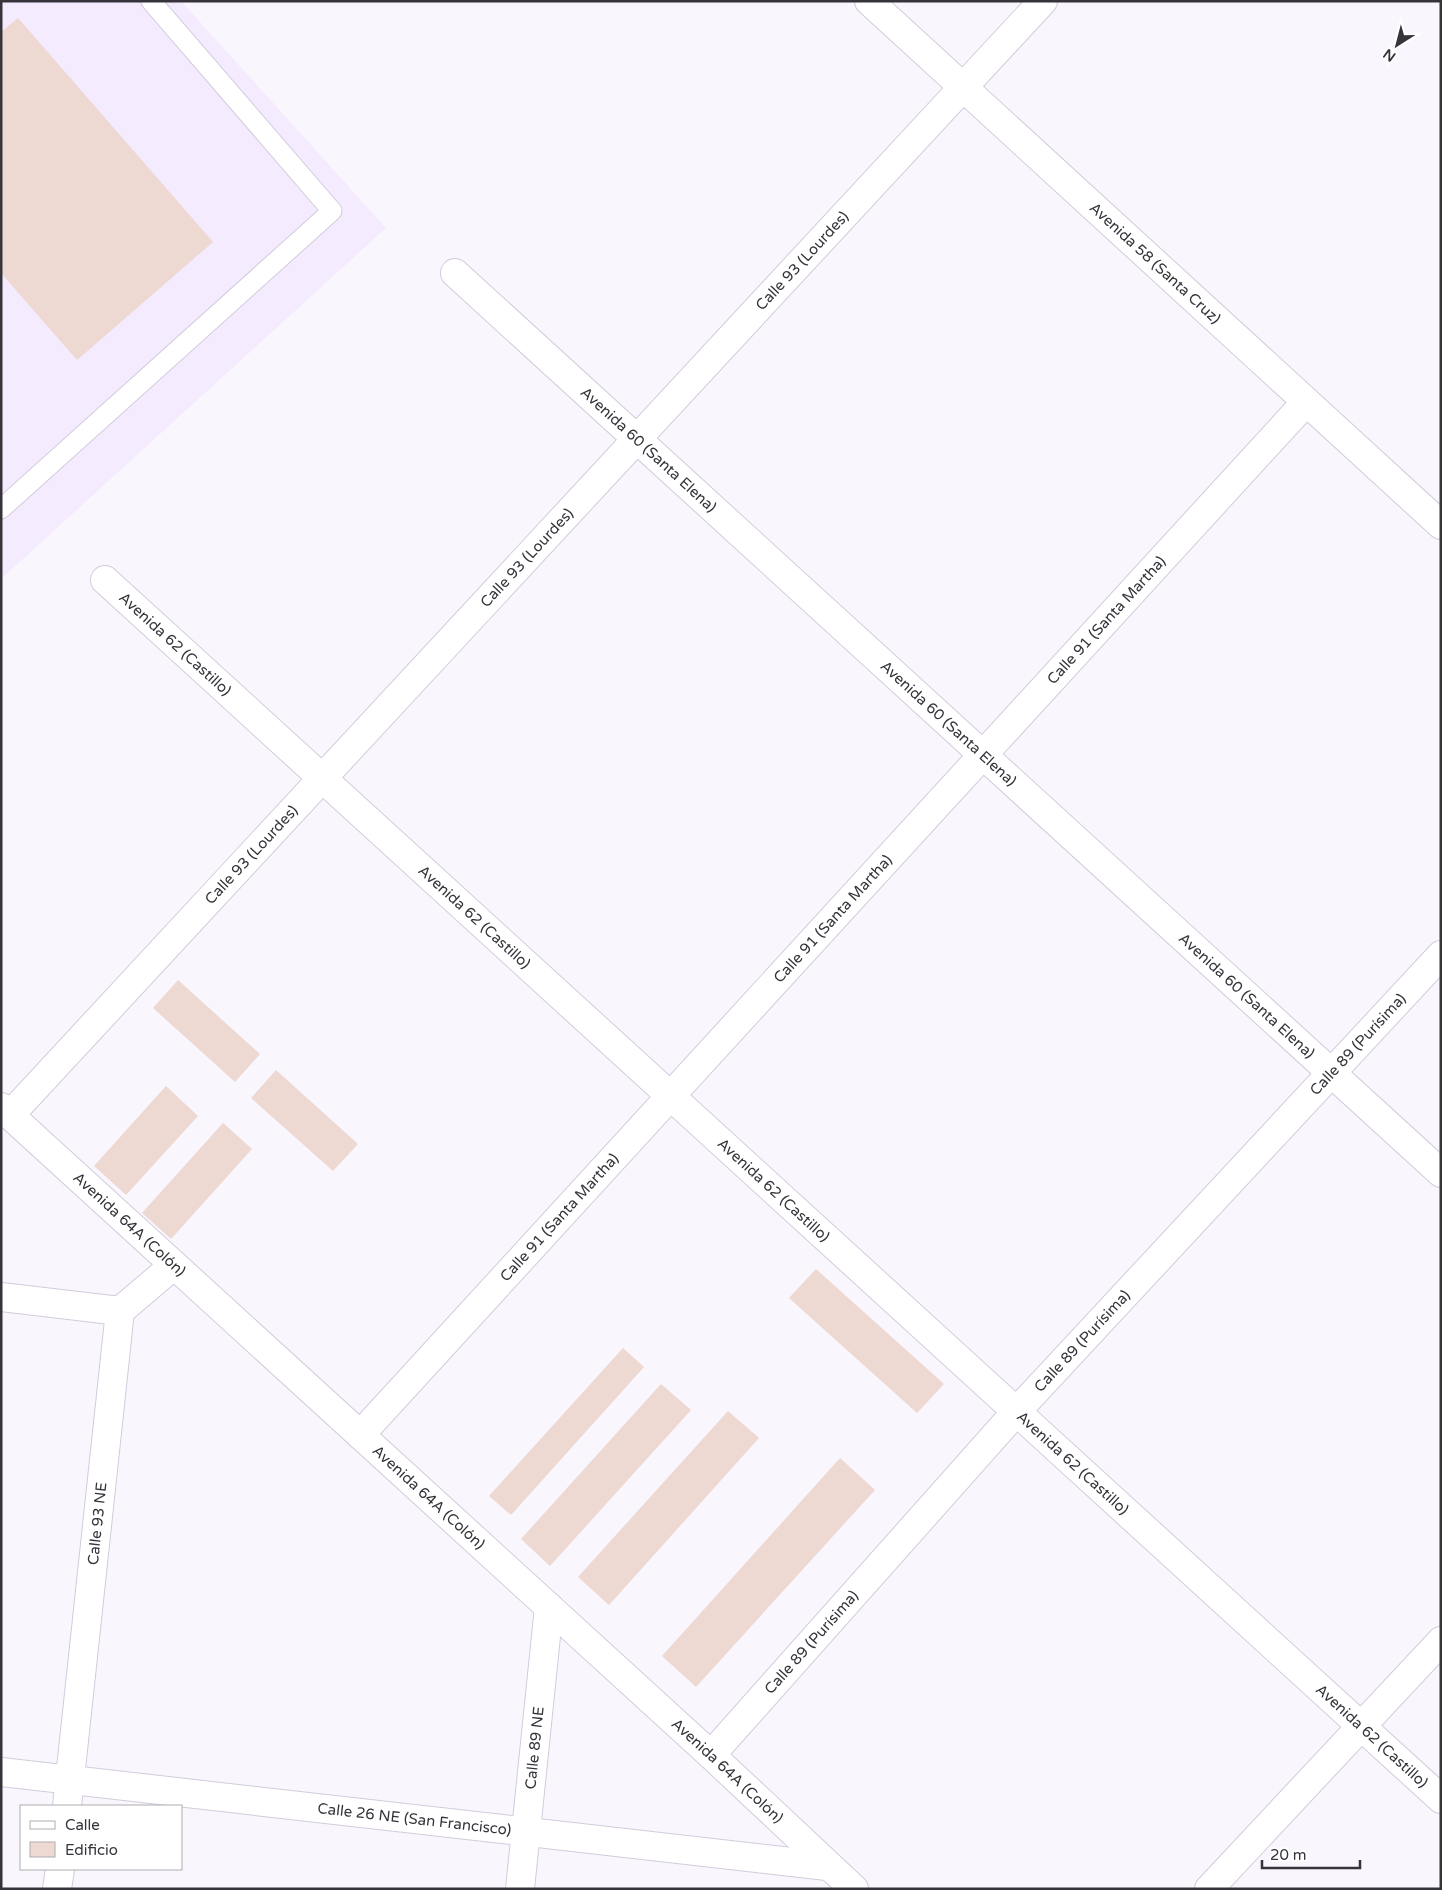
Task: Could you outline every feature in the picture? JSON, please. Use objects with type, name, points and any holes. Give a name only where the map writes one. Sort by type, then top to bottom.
[{"type":"street","name":"Avenida 58 (Santa Cruz)","points":[[869,1],[1441,526]]},
{"type":"street","name":"Calle 93 (Lourdes)","points":[[6,1111],[322,778],[1042,1]]},
{"type":"street","name":"Avenida 60 (Santa Elena)","points":[[455,273],[1441,1172]]},
{"type":"street","name":"Calle 91 (Santa Martha)","points":[[360,1435],[1306,402]]},
{"type":"street","name":"Avenida 62 (Castillo)","points":[[105,580],[1441,1799]]},
{"type":"street","name":"Calle 89 (Purísima)","points":[[711,1755],[1016,1412],[1441,955]]},
{"type":"street","name":"Avenida 64A (Colón)","points":[[6,1111],[549,1606],[854,1889]]},
{"type":"street","points":[[1,1297],[120,1311],[174,1265]]},
{"type":"street","name":"Calle 93 NE","points":[[68,1793],[120,1311]]},
{"type":"street","name":"Calle 89 NE","points":[[520,1889],[549,1606]]},
{"type":"street","points":[[1209,1889],[1441,1642]]},
{"type":"street","name":"Calle 26 NE (San Francisco)","points":[[1,1772],[68,1793],[526,1831],[828,1866]]},
{"type":"street","points":[[57,1889],[60,1870]]},
{"type":"lane","points":[[1,509],[332,211],[151,1]]},
{"type":"shaded area","points":[[1,1],[181,1],[386,228],[1,579]]},
{"type":"building","points":[[18,18],[213,242],[77,360],[1,273],[1,32]]},
{"type":"building","points":[[178,980],[260,1054],[235,1082],[153,1008]]},
{"type":"building","points":[[276,1070],[358,1144],[333,1171],[251,1098]]},
{"type":"building","points":[[166,1086],[198,1116],[126,1195],[94,1166]]},
{"type":"building","points":[[223,1123],[252,1149],[171,1239],[142,1213]]},
{"type":"building","points":[[816,1269],[944,1384],[917,1413],[789,1298]]},
{"type":"building","points":[[623,1348],[644,1367],[511,1515],[489,1496]]},
{"type":"building","points":[[661,1384],[691,1410],[550,1566],[521,1539]]},
{"type":"building","points":[[728,1411],[759,1438],[609,1605],[578,1577]]},
{"type":"building","points":[[840,1458],[875,1490],[696,1687],[662,1656]]}]
